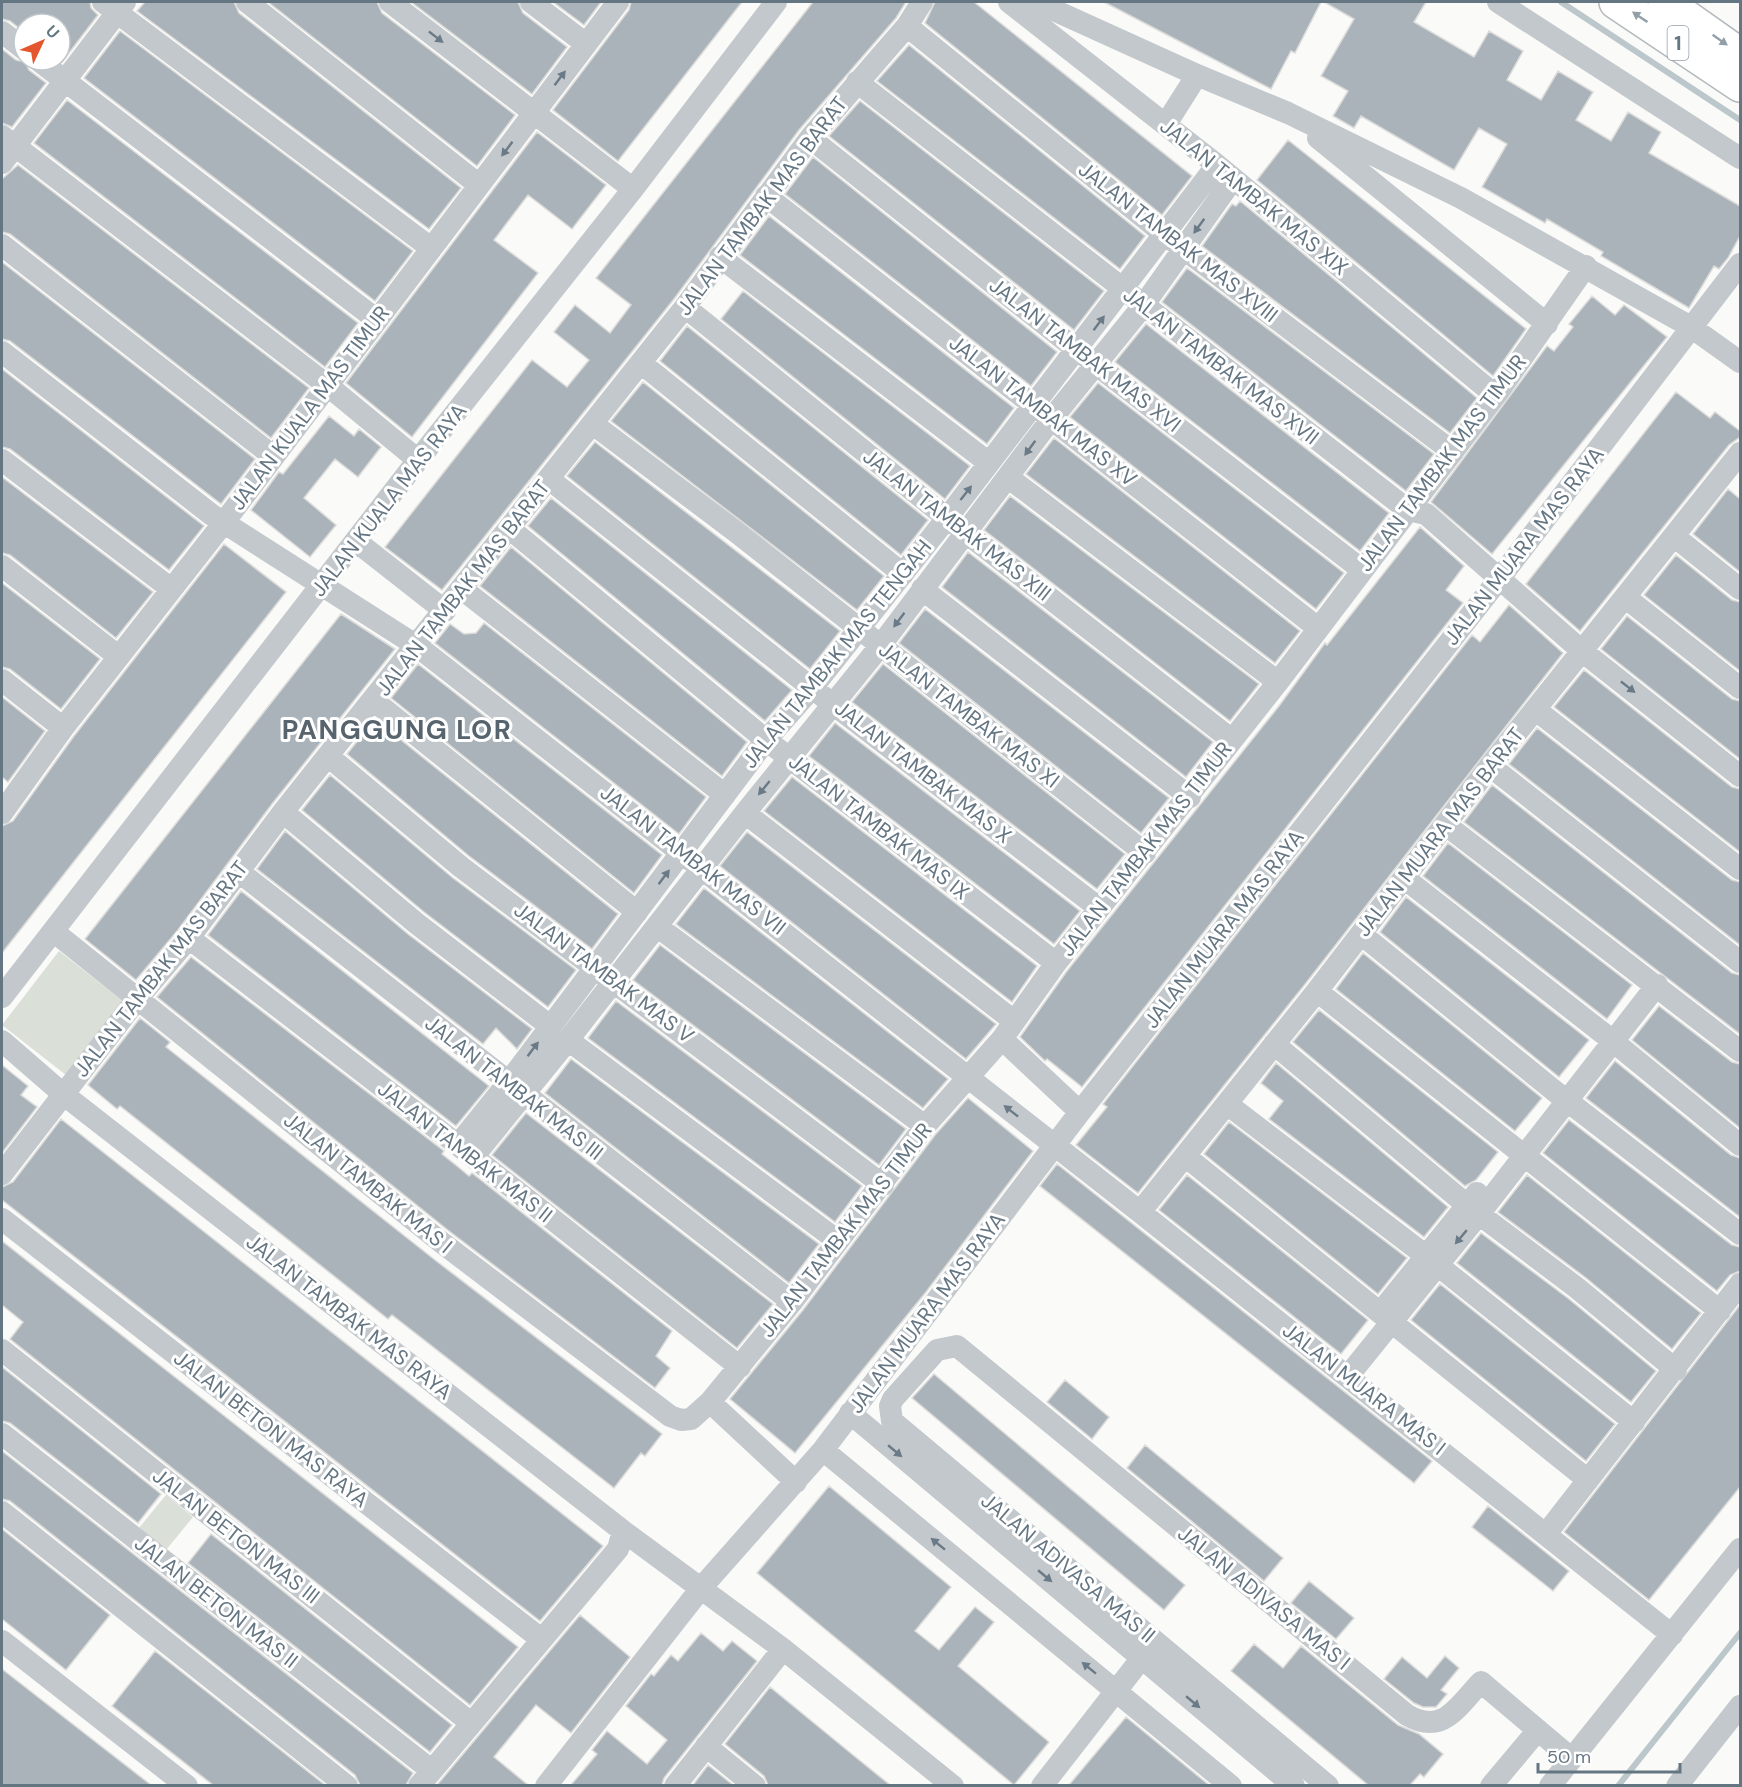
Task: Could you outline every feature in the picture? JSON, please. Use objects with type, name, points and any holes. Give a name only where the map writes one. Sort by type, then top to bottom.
[{"type":"highway","name":"1","points":[[1616,2],[1740,85]]},
{"type":"highway","name":"1","points":[[1665,2],[1740,55]]},
{"type":"street","points":[[247,2],[479,185]]},
{"type":"street","points":[[390,2],[633,189]]},
{"type":"street","points":[[531,2],[586,44]]},
{"type":"street","name":"JALAN KUALA MAS TIMUR","points":[[5,801],[170,588],[225,521],[618,2]]},
{"type":"street","name":"JALAN KUALA MAS RAYA","points":[[2,997],[323,586],[418,460],[633,189],[776,2]]},
{"type":"street","name":"JALAN TAMBAK MAS BARAT","points":[[2,1174],[138,998],[189,938],[283,812],[374,701],[685,307],[810,138],[907,26],[922,2]]},
{"type":"street","name":"JALAN TAMBAK MAS XIX","points":[[1010,2],[1166,124],[1495,395]]},
{"type":"street","points":[[1036,2],[1197,75],[1288,113],[1461,198],[1586,266],[1691,327],[1740,362]]},
{"type":"street","points":[[1498,2],[1740,158]]},
{"type":"street","points":[[418,460],[327,385],[6,148],[63,79],[115,5],[431,248]]},
{"type":"street","name":"JALAN TAMBAK MAS XVIII","points":[[907,26],[1164,234],[1454,452]]},
{"type":"street","points":[[54,72],[377,320]]},
{"type":"street","points":[[1166,124],[1197,75]]},
{"type":"street","name":"JALAN TAMBAK MAS XVII","points":[[857,82],[1408,510],[1426,513],[1582,651],[1740,776]]},
{"type":"street","points":[[1288,113],[1547,324]]},
{"type":"street","name":"JALAN TAMBAK MAS XVI","points":[[810,138],[1077,350],[1361,569]]},
{"type":"street","name":"JALAN TAMBAK MAS TENGAH","points":[[465,1151],[516,1090],[568,1040],[637,912],[766,740],[812,688],[903,574],[1164,234],[1225,172]]},
{"type":"street","name":"JALAN TAMBAK MAS TENGAH","points":[[516,1090],[550,1026],[657,927],[745,813],[881,645],[1052,419],[1143,306],[1183,248],[1225,172]]},
{"type":"street","name":"JALAN TAMBAK MAS XV","points":[[766,196],[1318,628]]},
{"type":"street","points":[[2,244],[273,456]]},
{"type":"street","points":[[720,257],[989,463]]},
{"type":"street","name":"JALAN MUARA MAS RAYA","points":[[546,1785],[702,1587],[823,1450],[1054,1146],[1500,579],[1740,264]]},
{"type":"street","name":"JALAN TAMBAK MAS TIMUR","points":[[691,1419],[710,1402],[740,1367],[883,1185],[925,1126],[1008,1030],[1056,963],[1190,797],[1361,569],[1454,452],[1586,266]]},
{"type":"street","name":"JALAN TAMBAK MAS XIII","points":[[685,307],[965,533],[1232,740]]},
{"type":"street","name":"JALAN TAMBAK MAS VII","points":[[2,352],[203,507],[417,646],[704,868],[1054,1146]]},
{"type":"street","points":[[641,363],[903,574]]},
{"type":"street","name":"JALAN TAMBAK MAS XI","points":[[593,424],[735,531],[1145,853]]},
{"type":"street","points":[[2,460],[170,588]]},
{"type":"street","name":"JALAN MUARA MAS BARAT","points":[[1140,1212],[1317,992],[1490,766],[1625,597],[1736,468]]},
{"type":"street","points":[[1009,478],[1278,682]]},
{"type":"street","name":"JALAN TAMBAK MAS X","points":[[549,479],[812,688],[1100,908]]},
{"type":"street","name":"JALAN TAMBAK MAS IX","points":[[510,529],[766,740],[1056,963]]},
{"type":"street","points":[[1675,537],[1740,589]]},
{"type":"street","points":[[357,542],[445,611]]},
{"type":"street","points":[[2,566],[118,656]]},
{"type":"street","points":[[462,589],[724,795]]},
{"type":"street","points":[[922,589],[1190,797]]},
{"type":"street","points":[[1625,597],[1740,688]]},
{"type":"street","points":[[2,680],[63,728]]},
{"type":"street","points":[[374,701],[637,912]]},
{"type":"street","points":[[1536,710],[1740,869]]},
{"type":"street","name":"JALAN TAMBAK MAS V","points":[[328,756],[461,867],[605,973],[883,1185]]},
{"type":"street","points":[[1490,766],[1740,962]]},
{"type":"street","points":[[283,812],[416,923],[550,1026]]},
{"type":"street","points":[[745,813],[1008,1030],[1080,1113]]},
{"type":"street","points":[[1446,825],[1740,1051]]},
{"type":"street","name":"JALAN TAMBAK MAS III","points":[[237,871],[516,1090],[792,1302]]},
{"type":"street","points":[[1404,878],[1609,1038],[1740,1145]]},
{"type":"street","points":[[657,927],[925,1126]]},
{"type":"street","name":"JALAN TAMBAK MAS I","points":[[53,932],[460,1256],[670,1416],[681,1420],[691,1419]]},
{"type":"street","points":[[1361,934],[1562,1097],[1740,1234]]},
{"type":"street","name":"JALAN TAMBAK MAS II","points":[[189,938],[740,1367]]},
{"type":"street","points":[[1342,1371],[1653,982]]},
{"type":"street","points":[[1317,992],[1720,1311]]},
{"type":"street","points":[[568,1040],[838,1241]]},
{"type":"street","name":"JALAN TAMBAK MAS RAYA","points":[[2,1041],[63,1094],[623,1531],[702,1587],[783,1649],[953,1785]]},
{"type":"street","points":[[1274,1044],[1473,1210],[1577,1288],[1676,1370]]},
{"type":"street","points":[[1227,1104],[1431,1260],[1634,1422]]},
{"type":"street","name":"JALAN MUARA MAS I","points":[[1054,1146],[1342,1371],[1672,1635]]},
{"type":"street","points":[[1185,1156],[1588,1480]]},
{"type":"street","name":"JALAN BETON MAS RAYA","points":[[2,1219],[541,1639]]},
{"type":"street","points":[[1546,1534],[1676,1370],[1740,1284]]},
{"type":"street","name":"JALAN ADIVASA MAS I","points":[[957,1346],[1407,1715],[1436,1723],[1445,1720],[1481,1682],[1572,1759]]},
{"type":"street","name":"JALAN ADIVASA MAS II","points":[[957,1346],[937,1350],[899,1390],[890,1406],[892,1421],[1328,1785]]},
{"type":"street","name":"JALAN BETON MAS III","points":[[2,1350],[471,1723]]},
{"type":"street","points":[[710,1402],[796,1482]]},
{"type":"street","points":[[850,1413],[1294,1785]]},
{"type":"street","name":"JALAN BETON MAS II","points":[[2,1434],[425,1778]]},
{"type":"street","points":[[823,1450],[1231,1785]]},
{"type":"street","points":[[2,1512],[347,1785]]},
{"type":"street","points":[[425,1778],[618,1549],[623,1531]]},
{"type":"street","points":[[1550,1785],[1740,1550]]},
{"type":"street","points":[[2,1641],[187,1785]]},
{"type":"street","points":[[675,1785],[783,1649]]},
{"type":"street","points":[[1042,1785],[1141,1659]]},
{"type":"street","points":[[1677,1785],[1740,1706]]},
{"type":"street","points":[[1491,1785],[1538,1730]]},
{"type":"street","points":[[706,1746],[755,1785]]},
{"type":"shaded area","points":[[59,951],[123,1001],[66,1075],[2,1025]]},
{"type":"shaded area","points":[[166,1495],[193,1517],[166,1550],[139,1528]]},
{"type":"building","points":[[2,2],[90,2],[91,8],[98,15],[72,49],[72,12],[12,12],[12,23],[2,19]]},
{"type":"building","points":[[145,2],[234,2],[239,13],[461,188],[429,229],[137,11]]},
{"type":"building","points":[[268,2],[377,2],[382,13],[515,115],[477,166]]},
{"type":"building","points":[[411,2],[518,2],[523,13],[567,47],[532,94]]},
{"type":"building","points":[[553,2],[601,2],[584,25]]},
{"type":"building","points":[[631,2],[742,2],[618,161],[553,110],[629,10]]},
{"type":"building","points":[[813,2],[906,2],[896,18],[799,130],[674,299],[442,590],[385,547],[532,360],[567,387],[589,360],[554,332],[575,305],[610,333],[631,305],[596,278]]},
{"type":"building","points":[[935,2],[974,2],[1192,176],[1162,215],[925,23]]},
{"type":"building","points":[[1104,2],[1321,2],[1295,53],[1291,51],[1271,89]]},
{"type":"building","points":[[1324,2],[1426,2],[1414,22],[1474,57],[1489,31],[1523,51],[1507,80],[1541,100],[1558,71],[1593,92],[1576,120],[1611,141],[1628,112],[1661,132],[1649,153],[1740,206],[1740,236],[1728,258],[1719,269],[1714,266],[1689,308],[1601,256],[1603,252],[1547,219],[1545,223],[1482,187],[1507,144],[1479,128],[1454,170],[1361,116],[1354,128],[1333,116],[1348,91],[1321,76],[1354,19]]},
{"type":"building","points":[[120,31],[413,251],[375,301],[84,78]]},
{"type":"building","points":[[909,45],[1145,236],[1120,269],[877,81]]},
{"type":"building","points":[[2,49],[12,57],[12,72],[32,72],[46,83],[12,127],[2,123]]},
{"type":"building","points":[[67,100],[358,323],[325,367],[34,143]]},
{"type":"building","points":[[860,101],[1104,291],[1074,330],[829,136]]},
{"type":"building","points":[[537,132],[606,185],[572,229],[528,195],[494,240],[538,273],[412,437],[346,383]]},
{"type":"building","points":[[1288,140],[1526,329],[1493,376],[1257,180]]},
{"type":"building","points":[[813,157],[1057,352],[1031,386],[785,194]]},
{"type":"building","points":[[18,165],[309,388],[271,438],[10,234],[2,232],[2,179]]},
{"type":"building","points":[[1240,201],[1477,398],[1450,433],[1202,246],[1232,204],[1236,206]]},
{"type":"building","points":[[769,216],[1014,408],[987,444],[740,255]]},
{"type":"building","points":[[2,262],[255,459],[221,504],[10,341],[2,339]]},
{"type":"building","points":[[1187,268],[1434,454],[1406,491],[1162,302]]},
{"type":"building","points":[[743,291],[970,466],[945,499],[721,319]]},
{"type":"building","points":[[1592,296],[1615,315],[1624,305],[1667,337],[1492,554],[1431,502],[1547,346],[1554,351],[1573,327],[1569,324]]},
{"type":"building","points":[[1146,324],[1389,513],[1360,551],[1115,362]]},
{"type":"building","points":[[687,326],[928,520],[901,555],[660,361]]},
{"type":"building","points":[[2,369],[204,526],[169,570],[10,449],[2,447]]},
{"type":"building","points":[[643,382],[884,576],[857,610],[611,421]]},
{"type":"building","points":[[1098,383],[1344,573],[1316,609],[1070,417]]},
{"type":"building","points":[[1676,392],[1710,418],[1715,412],[1740,431],[1740,437],[1729,445],[1580,631],[1526,584]]},
{"type":"building","points":[[329,416],[354,436],[359,429],[381,447],[358,477],[335,459],[304,498],[336,525],[310,557],[251,510],[279,472],[283,474]]},
{"type":"building","points":[[1054,438],[1300,631],[1275,663],[1026,474]]},
{"type":"building","points":[[595,442],[840,631],[810,669],[567,476]]},
{"type":"building","points":[[2,477],[153,592],[116,638],[10,555],[2,553]]},
{"type":"building","points":[[1728,489],[1740,499],[1740,572],[1693,534]]},
{"type":"building","points":[[1010,496],[1259,684],[1230,721],[984,530]]},
{"type":"building","points":[[551,498],[792,690],[765,721],[528,526]]},
{"type":"building","points":[[1420,527],[1464,566],[1446,590],[1463,603],[1082,1087],[1047,1059],[1045,1061],[1020,1037],[1067,971],[1279,706],[1325,643],[1327,645]]},
{"type":"building","points":[[224,544],[286,592],[2,953],[2,826],[13,821],[74,736]]},
{"type":"building","points":[[511,547],[747,742],[722,776],[480,586]]},
{"type":"building","points":[[968,552],[1213,742],[1186,777],[942,587]]},
{"type":"building","points":[[1676,555],[1732,600],[1740,602],[1740,671],[1644,595]]},
{"type":"building","points":[[2,583],[100,659],[61,709],[10,669],[2,667]]},
{"type":"building","points":[[1509,605],[1563,653],[1306,983],[1138,1193],[1076,1145],[1107,1107],[1103,1104],[1472,635],[1480,642]]},
{"type":"building","points":[[925,609],[1169,798],[1141,833],[899,643]]},
{"type":"building","points":[[341,614],[395,649],[272,804],[178,930],[136,980],[85,939]]},
{"type":"building","points":[[1627,616],[1732,699],[1740,701],[1740,759],[1601,649]]},
{"type":"building","points":[[484,623],[706,797],[679,834],[435,643],[450,624],[464,634],[476,633]]},
{"type":"building","points":[[418,664],[662,855],[634,893],[391,698]]},
{"type":"building","points":[[883,664],[1125,854],[1097,889],[852,702]]},
{"type":"building","points":[[1584,670],[1732,787],[1740,789],[1740,852],[1554,707]]},
{"type":"building","points":[[2,697],[45,731],[8,782],[2,777]]},
{"type":"building","points":[[375,719],[618,914],[592,949],[469,856],[347,754]]},
{"type":"building","points":[[835,723],[1080,911],[1054,944],[809,756]]},
{"type":"building","points":[[1537,728],[1732,880],[1740,882],[1740,945],[1509,764]]},
{"type":"building","points":[[330,775],[453,878],[576,970],[548,1007],[424,912],[302,810]]},
{"type":"building","points":[[792,777],[1037,966],[1012,1002],[764,811]]},
{"type":"building","points":[[1492,785],[1732,973],[1740,975],[1740,1034],[1464,822]]},
{"type":"building","points":[[285,831],[408,934],[532,1029],[517,1049],[496,1028],[483,1044],[257,869]]},
{"type":"building","points":[[747,832],[996,1024],[966,1059],[720,866]]},
{"type":"building","points":[[1448,843],[1632,985],[1607,1019],[1423,876]]},
{"type":"building","points":[[704,888],[948,1079],[923,1108],[676,924]]},
{"type":"building","points":[[241,891],[489,1086],[456,1126],[208,935]]},
{"type":"building","points":[[1406,897],[1589,1040],[1559,1077],[1380,932]]},
{"type":"building","points":[[660,945],[906,1129],[879,1165],[633,980]]},
{"type":"building","points":[[1363,953],[1542,1098],[1515,1131],[1336,989]]},
{"type":"building","points":[[191,957],[444,1151],[442,1154],[469,1176],[472,1173],[672,1331],[656,1356],[670,1368],[655,1388],[449,1231],[157,997]]},
{"type":"building","points":[[616,1001],[862,1186],[835,1222],[588,1038]]},
{"type":"building","points":[[1659,1006],[1732,1062],[1740,1064],[1740,1128],[1632,1040]]},
{"type":"building","points":[[1319,1010],[1498,1152],[1476,1180],[1465,1186],[1293,1042]]},
{"type":"building","points":[[140,1018],[170,1042],[166,1047],[435,1260],[662,1434],[645,1456],[641,1453],[614,1488],[392,1315],[388,1319],[120,1106],[117,1109],[88,1085]]},
{"type":"building","points":[[571,1059],[819,1244],[789,1283],[545,1093]]},
{"type":"building","points":[[1615,1061],[1731,1155],[1740,1158],[1740,1217],[1586,1098]]},
{"type":"building","points":[[1276,1063],[1448,1207],[1424,1237],[1269,1119],[1283,1101],[1261,1083]]},
{"type":"building","points":[[2,1065],[28,1086],[21,1095],[37,1107],[2,1153]]},
{"type":"building","points":[[968,1098],[1033,1151],[926,1292],[795,1453],[730,1399],[803,1310],[935,1135]]},
{"type":"building","points":[[526,1113],[773,1304],[737,1348],[492,1155]]},
{"type":"building","points":[[61,1119],[603,1546],[540,1621],[2,1200],[2,1187],[13,1182]]},
{"type":"building","points":[[1569,1120],[1732,1245],[1740,1247],[1740,1271],[1730,1275],[1717,1291],[1543,1153]]},
{"type":"building","points":[[1229,1122],[1407,1258],[1378,1294],[1204,1154]]},
{"type":"building","points":[[1057,1164],[1432,1461],[1414,1483],[1040,1186]]},
{"type":"building","points":[[1187,1175],[1368,1320],[1341,1354],[1159,1210]]},
{"type":"building","points":[[1527,1175],[1701,1313],[1672,1349],[1586,1278],[1498,1212]]},
{"type":"building","points":[[1481,1233],[1569,1299],[1656,1371],[1631,1402],[1457,1263]]},
{"type":"building","points":[[2,1241],[518,1647],[470,1705],[10,1339],[23,1322],[2,1305]]},
{"type":"building","points":[[1440,1284],[1615,1424],[1586,1461],[1411,1320]]},
{"type":"building","points":[[1740,1305],[1740,1487],[1649,1600],[1564,1532]]},
{"type":"building","points":[[2,1367],[161,1494],[138,1523],[10,1423],[2,1421]]},
{"type":"building","points":[[934,1374],[1185,1585],[1164,1610],[912,1398]]},
{"type":"building","points":[[1065,1380],[1109,1417],[1092,1439],[1047,1402]]},
{"type":"building","points":[[1145,1445],[1283,1558],[1264,1581],[1127,1468]]},
{"type":"building","points":[[2,1451],[413,1773],[406,1785],[360,1785],[355,1775],[10,1501],[2,1499]]},
{"type":"building","points":[[829,1486],[951,1587],[915,1631],[939,1650],[975,1607],[994,1622],[958,1666],[1049,1742],[1014,1785],[757,1573]]},
{"type":"building","points":[[1488,1506],[1569,1571],[1553,1591],[1472,1527]]},
{"type":"building","points":[[2,1529],[110,1615],[66,1670],[2,1619]]},
{"type":"building","points":[[211,1534],[452,1725],[430,1752],[188,1563]]},
{"type":"building","points":[[1309,1581],[1354,1618],[1336,1639],[1291,1603]]},
{"type":"building","points":[[580,1615],[630,1657],[571,1733],[536,1705],[494,1757],[528,1785],[437,1785]]},
{"type":"building","points":[[701,1633],[723,1651],[732,1641],[757,1661],[664,1778],[662,1785],[571,1785],[597,1754],[592,1750],[607,1731],[647,1764],[667,1740],[626,1706],[651,1674],[654,1676],[671,1655],[678,1661]]},
{"type":"building","points":[[1254,1644],[1283,1668],[1301,1646],[1398,1725],[1419,1734],[1443,1754],[1424,1777],[1420,1774],[1410,1785],[1368,1785],[1231,1671]]},
{"type":"building","points":[[155,1651],[325,1785],[213,1785],[112,1706]]},
{"type":"building","points":[[1445,1656],[1459,1668],[1441,1690],[1447,1694],[1436,1707],[1423,1707],[1414,1703],[1384,1679],[1402,1657],[1427,1678]]},
{"type":"building","points":[[2,1669],[70,1722],[151,1785],[2,1785]]},
{"type":"building","points":[[770,1687],[890,1785],[768,1785],[764,1776],[725,1744]]},
{"type":"building","points":[[1126,1717],[1209,1785],[1069,1785]]},
{"type":"building","points":[[708,1765],[733,1785],[693,1785]]},
{"type":"waterway","points":[[1561,2],[1740,120]]},
{"type":"waterway","points":[[1618,1786],[1740,1633]]},
{"type":"district","name":"PANGGUNG LOR","points":[[397,730]]}]
